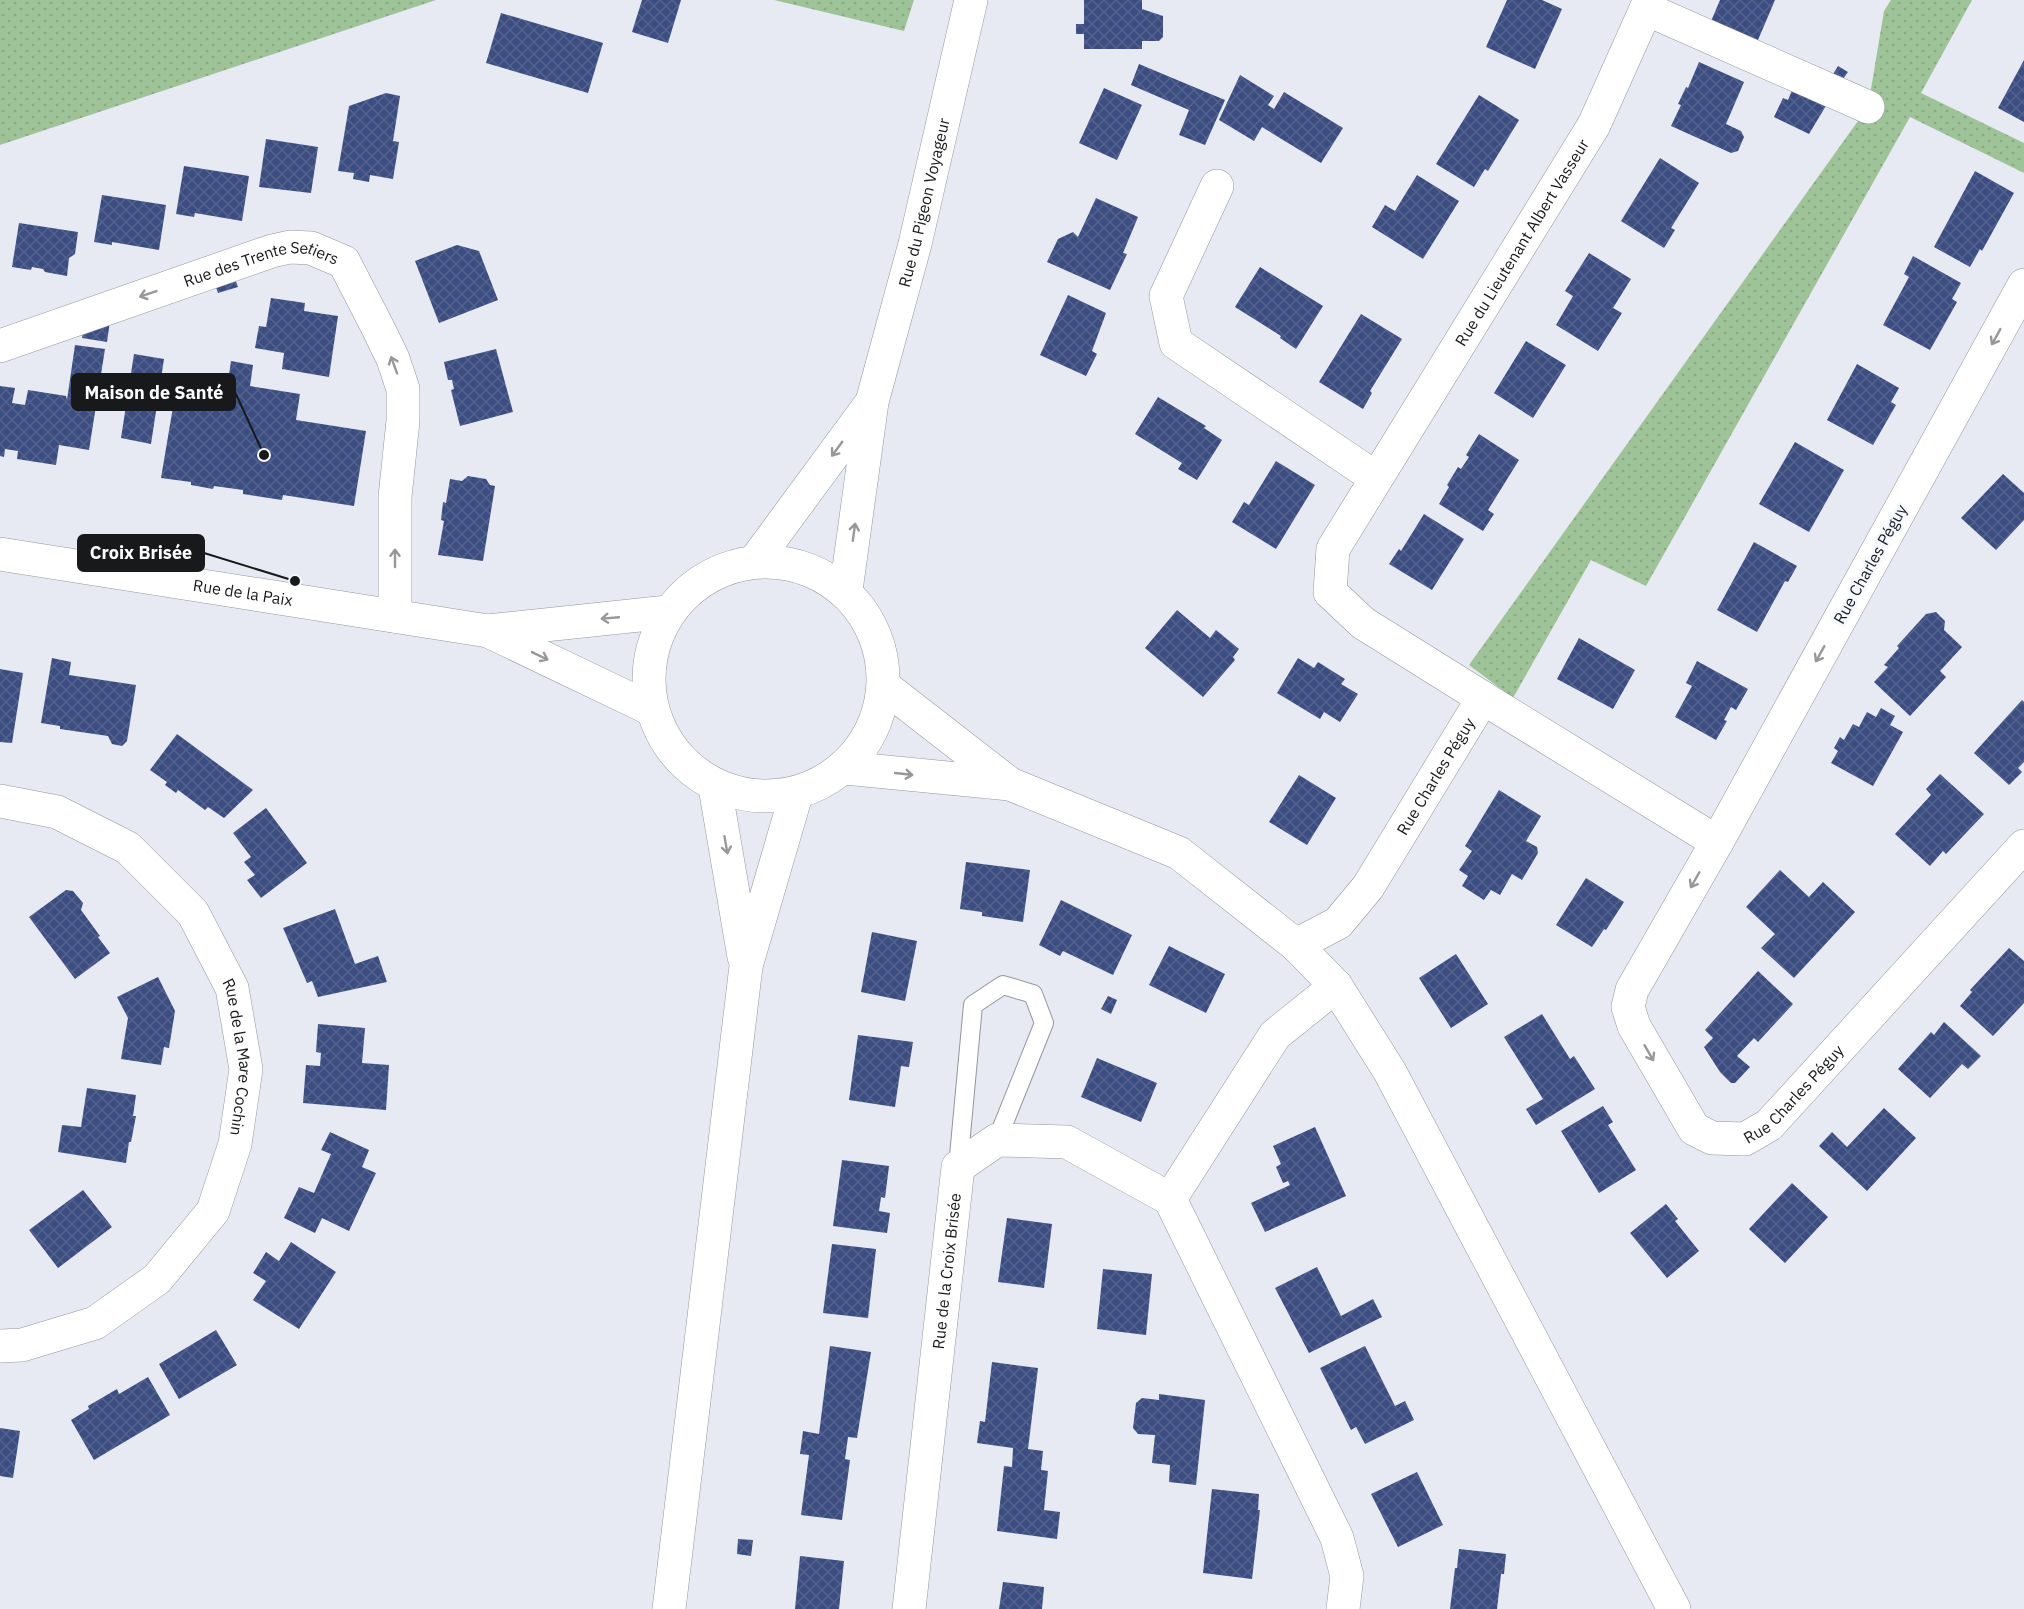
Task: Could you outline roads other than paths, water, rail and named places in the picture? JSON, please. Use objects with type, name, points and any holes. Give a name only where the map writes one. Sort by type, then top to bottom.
[{"type":"street","name":"Rue du Pigeon Voyageur","points":[[846,590],[872,402],[915,244],[971,0]]},
{"type":"street","points":[[1648,4],[1868,107]]},
{"type":"street","name":"Rue du Lieutenant Albert Vasseur","points":[[1483,698],[1363,622],[1330,592],[1333,549],[1594,125],[1648,4]]},
{"type":"street","points":[[1217,186],[1166,296],[1176,344],[1376,478]]},
{"type":"street","name":"Rue des Trente Setiers","points":[[0,346],[272,251],[290,247],[311,248],[344,262],[393,359],[403,389],[403,421],[395,497],[395,616]]},
{"type":"street","name":"Rue Charles Péguy","points":[[2024,285],[1717,842],[1632,990],[1628,1007],[1634,1026],[1694,1129],[1712,1138],[1744,1138],[1769,1125],[2024,846]]},
{"type":"street","name":"Rue du Pigeon Voyageur","points":[[755,561],[872,402]]},
{"type":"street","name":"Rue de la Paix","points":[[0,554],[488,631],[668,612]]},
{"type":"street","points":[[755,561],[804,566],[846,590],[877,634],[885,687],[873,731],[845,768],[822,784],[796,795],[755,797],[715,787],[674,755],[651,709],[649,659],[668,612],[706,577],[755,561]]},
{"type":"street","name":"Rue de la Paix","points":[[488,631],[651,709]]},
{"type":"street","points":[[885,687],[1010,784],[1179,853],[1296,945],[1336,986],[1390,1072],[1674,1609]]},
{"type":"street","points":[[1483,698],[1717,842]]},
{"type":"street","name":"Rue Charles Péguy","points":[[1296,945],[1338,923],[1368,887],[1483,698]]},
{"type":"street","points":[[845,768],[1010,784]]},
{"type":"street","points":[[715,787],[746,966]]},
{"type":"street","points":[[669,1609],[746,966],[796,795]]},
{"type":"street","name":"Rue de la Mare Cochin","points":[[0,801],[57,812],[128,848],[193,913],[232,988],[246,1069],[235,1144],[213,1211],[157,1279],[95,1323],[22,1345],[0,1346]]},
{"type":"street","points":[[1170,1198],[1275,1035],[1336,986]]},
{"type":"street","points":[[958,1167],[997,1140],[1067,1142],[1170,1198],[1337,1538],[1347,1576],[1343,1609]]},
{"type":"street","name":"Rue de la Croix Brisée","points":[[909,1609],[958,1167]]},
{"type":"lane","points":[[958,1167],[973,1005],[1003,985],[1033,994],[1044,1023],[997,1140]]},
{"type":"place","name":"Maison de Santé","points":[[264,455]]},
{"type":"place","name":"Croix Brisée","points":[[295,581]]}]
